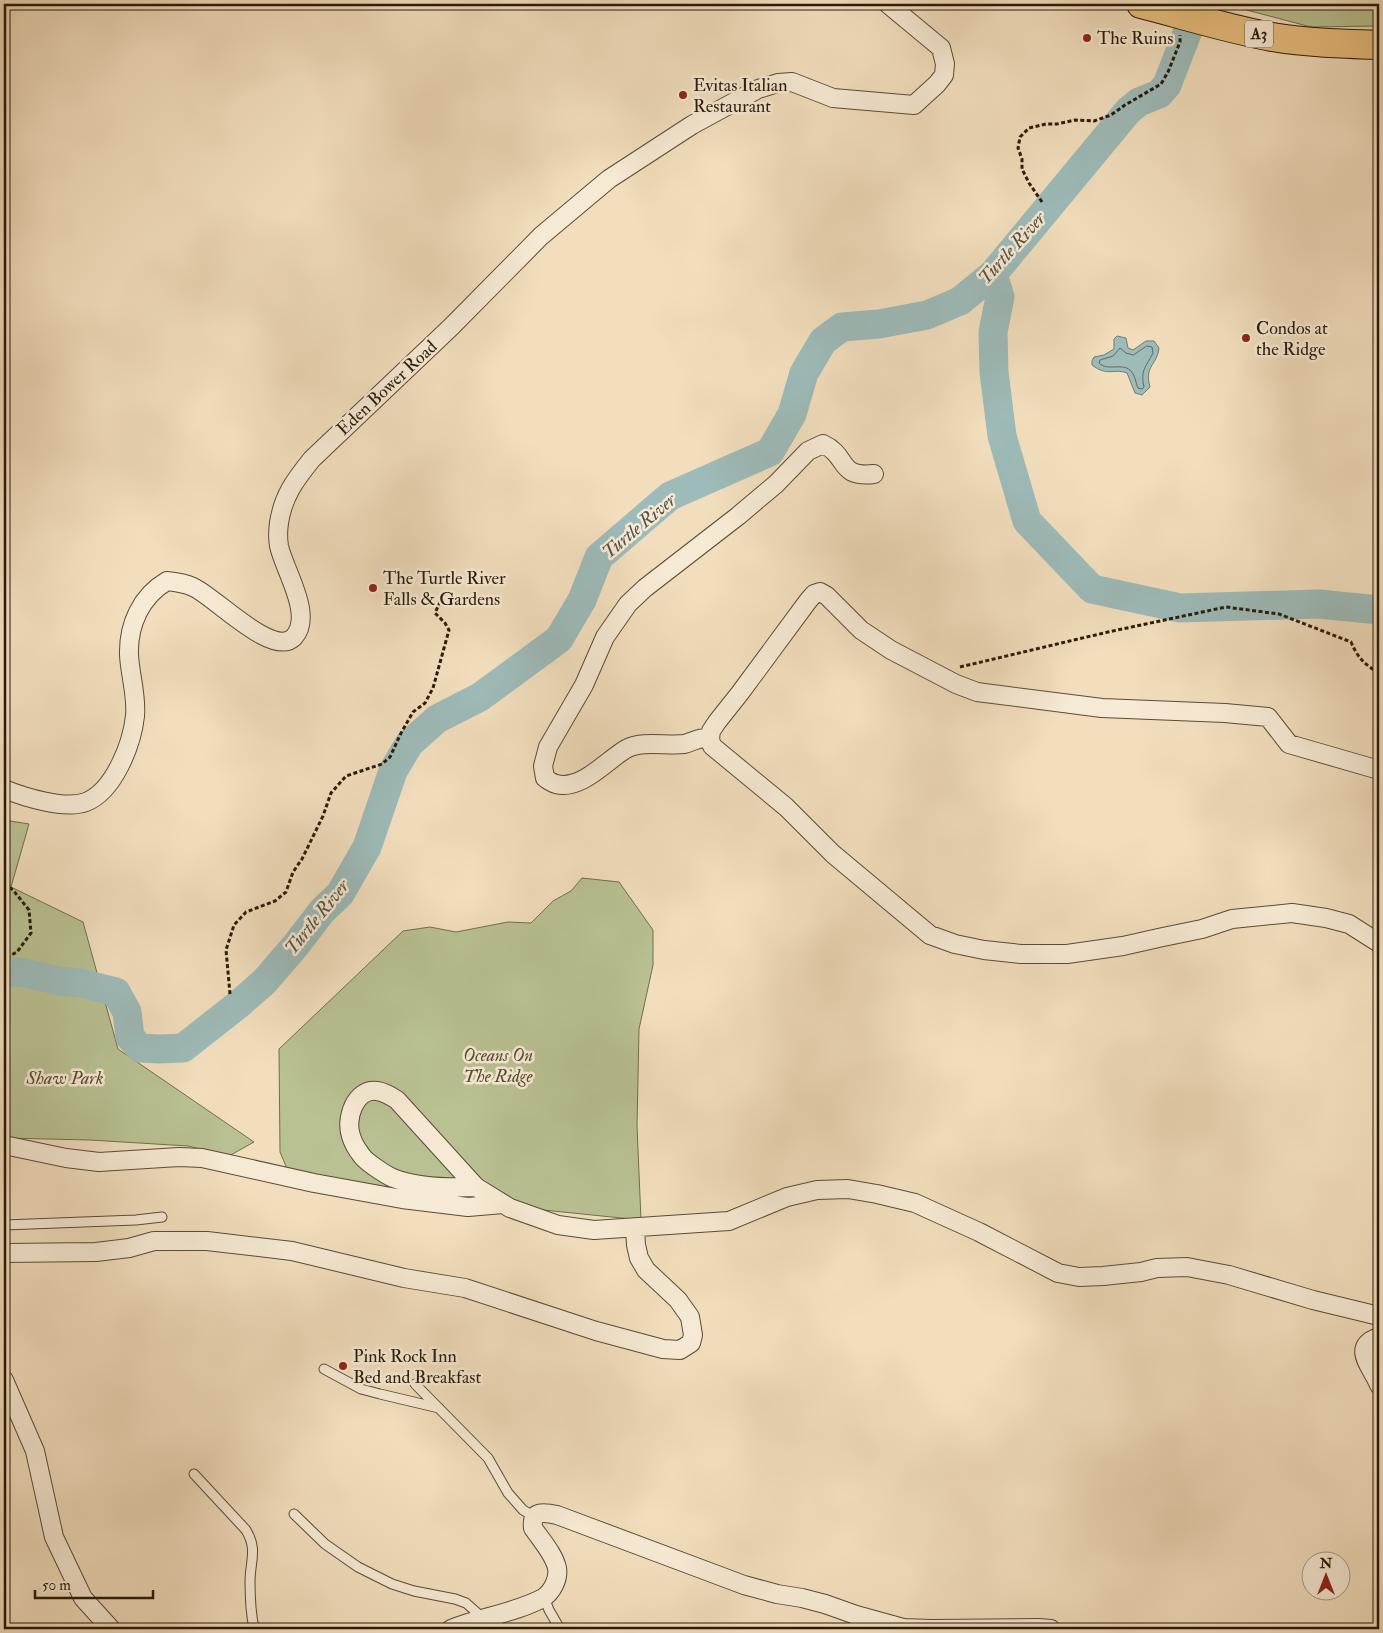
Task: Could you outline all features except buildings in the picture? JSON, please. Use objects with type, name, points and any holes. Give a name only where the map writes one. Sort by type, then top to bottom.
[{"type":"main road","name":"A3","points":[[1141,4],[1273,37],[1337,44],[1379,45]]},
{"type":"street","name":"Eden Bower Road","points":[[4,790],[34,800],[63,804],[86,802],[102,790],[115,774],[127,751],[135,714],[129,653],[133,622],[144,601],[155,588],[167,581],[195,587],[266,638],[289,641],[295,636],[301,624],[299,606],[279,546],[279,524],[285,500],[293,481],[312,459],[451,327],[541,236],[609,179],[692,125],[758,89],[778,83],[792,82],[833,98],[914,105],[944,76],[945,64],[941,48],[888,4]]},
{"type":"street","points":[[710,739],[704,737],[685,744],[636,745],[627,748],[588,777],[569,784],[556,784],[545,778],[543,766],[548,747],[584,685],[605,637],[628,604],[645,588],[738,516],[776,484],[808,451],[816,446],[823,444],[831,447],[847,470],[856,474],[874,474]]},
{"type":"street","points":[[1379,770],[1289,744],[1268,717],[1224,713],[1102,708],[977,692],[891,650],[861,630],[827,596],[820,592],[814,594],[808,601],[740,693],[716,722],[711,731],[710,739],[712,746],[778,801],[833,854],[930,935],[955,944],[984,950],[1020,954],[1067,954],[1202,929],[1232,919],[1292,913],[1326,918],[1349,924],[1379,943]]},
{"type":"street","points":[[476,1187],[445,1188],[393,1178],[362,1158],[350,1135],[350,1115],[356,1100],[366,1092],[375,1090],[385,1092],[397,1100],[476,1187],[510,1208],[558,1225],[594,1230],[729,1221],[787,1197],[817,1190],[848,1189],[914,1203],[979,1232],[1058,1273],[1079,1277],[1103,1276],[1156,1268],[1187,1267],[1229,1275],[1313,1300],[1379,1316]]},
{"type":"street","points":[[4,1144],[66,1158],[99,1162],[178,1157],[202,1158],[314,1183],[402,1199],[468,1207],[503,1204]]},
{"type":"street","points":[[4,1253],[96,1252],[129,1248],[154,1241],[207,1241],[292,1251],[404,1278],[465,1288],[596,1331],[663,1349],[680,1350],[691,1342],[693,1336],[690,1317],[678,1300],[646,1270],[639,1258],[635,1228]]},
{"type":"street","points":[[1379,1337],[1368,1343],[1365,1357],[1366,1364],[1379,1384]]},
{"type":"street","points":[[4,1380],[35,1451],[54,1537],[83,1598],[111,1629]]},
{"type":"street","points":[[452,1629],[482,1618],[503,1613],[544,1597],[554,1586],[557,1568],[533,1528],[532,1522],[540,1513],[546,1512],[744,1584],[777,1594],[826,1604],[856,1615],[903,1628],[1050,1629]]},
{"type":"lane","points":[[4,1225],[136,1220],[162,1217]]},
{"type":"lane","points":[[324,1368],[361,1388],[439,1408]]},
{"type":"lane","points":[[414,1384],[488,1458],[508,1492],[524,1510],[535,1517]]},
{"type":"lane","points":[[194,1474],[246,1530],[252,1540],[250,1582],[254,1629]]},
{"type":"lane","points":[[294,1514],[325,1544],[358,1567],[392,1584],[466,1603],[482,1618]]},
{"type":"lane","points":[[544,1597],[548,1610],[558,1626],[569,1629]]},
{"type":"path","points":[[1042,202],[1022,169],[1022,159],[1018,148],[1020,136],[1029,128],[1046,124],[1057,124],[1075,120],[1094,121],[1111,116],[1124,105],[1161,84],[1180,42],[1180,14]]},
{"type":"path","points":[[230,994],[226,950],[234,925],[246,912],[275,901],[286,892],[293,872],[302,860],[323,816],[331,793],[346,776],[382,764],[390,757],[413,712],[425,703],[433,688],[449,630],[435,612],[440,602]]},
{"type":"path","points":[[936,673],[1108,632],[1226,607],[1279,614],[1351,642],[1358,657],[1379,673]]},
{"type":"path","points":[[4,884],[13,890],[29,910],[31,933],[17,952],[4,959]]},
{"type":"green space","points":[[1224,4],[1379,4],[1379,26],[1311,27]]},
{"type":"green space","name":"Shaw Park","points":[[4,820],[29,824],[11,887],[83,922],[118,1049],[254,1142],[229,1156],[188,1146],[90,1140],[4,1138]]},
{"type":"green space","name":"Oceans On The Ridge","points":[[582,878],[619,882],[653,930],[653,965],[639,1029],[637,1126],[641,1220],[416,1197],[288,1171],[280,1152],[279,1049],[403,931],[430,927],[456,932],[508,922],[531,923],[553,901],[571,891]]},
{"type":"water","points":[[1117,336],[1126,338],[1128,348],[1133,350],[1146,341],[1154,341],[1159,348],[1149,374],[1150,387],[1142,395],[1135,393],[1127,373],[1102,371],[1092,365],[1094,357],[1104,355],[1114,349],[1114,339]]},
{"type":"waterway","name":"Turtle River","points":[[4,973],[21,972],[59,981],[81,983],[116,992],[127,1012],[130,1037],[140,1048],[183,1048],[239,1004],[264,982],[322,911],[340,894],[367,847],[393,771],[409,744],[437,719],[480,697],[559,639],[582,600],[599,557],[670,496],[770,452],[792,414],[804,373],[823,341],[842,327],[879,324],[927,315],[960,301],[993,274],[1128,111],[1139,102],[1159,94],[1167,85],[1189,28]]},
{"type":"waterway","points":[[993,274],[1000,297],[993,332],[994,372],[1002,436],[1027,521],[1092,589],[1180,608],[1319,604],[1379,610]]},
{"type":"place","name":"The Ruins","points":[[1087,38]]},
{"type":"place","name":"Evitas Italian Restaurant","points":[[683,95]]},
{"type":"place","name":"Condos at the Ridge","points":[[1246,338]]},
{"type":"place","name":"The Turtle River Falls & Gardens","points":[[373,588]]},
{"type":"place","name":"Pink Rock Inn Bed and Breakfast","points":[[343,1366]]}]
